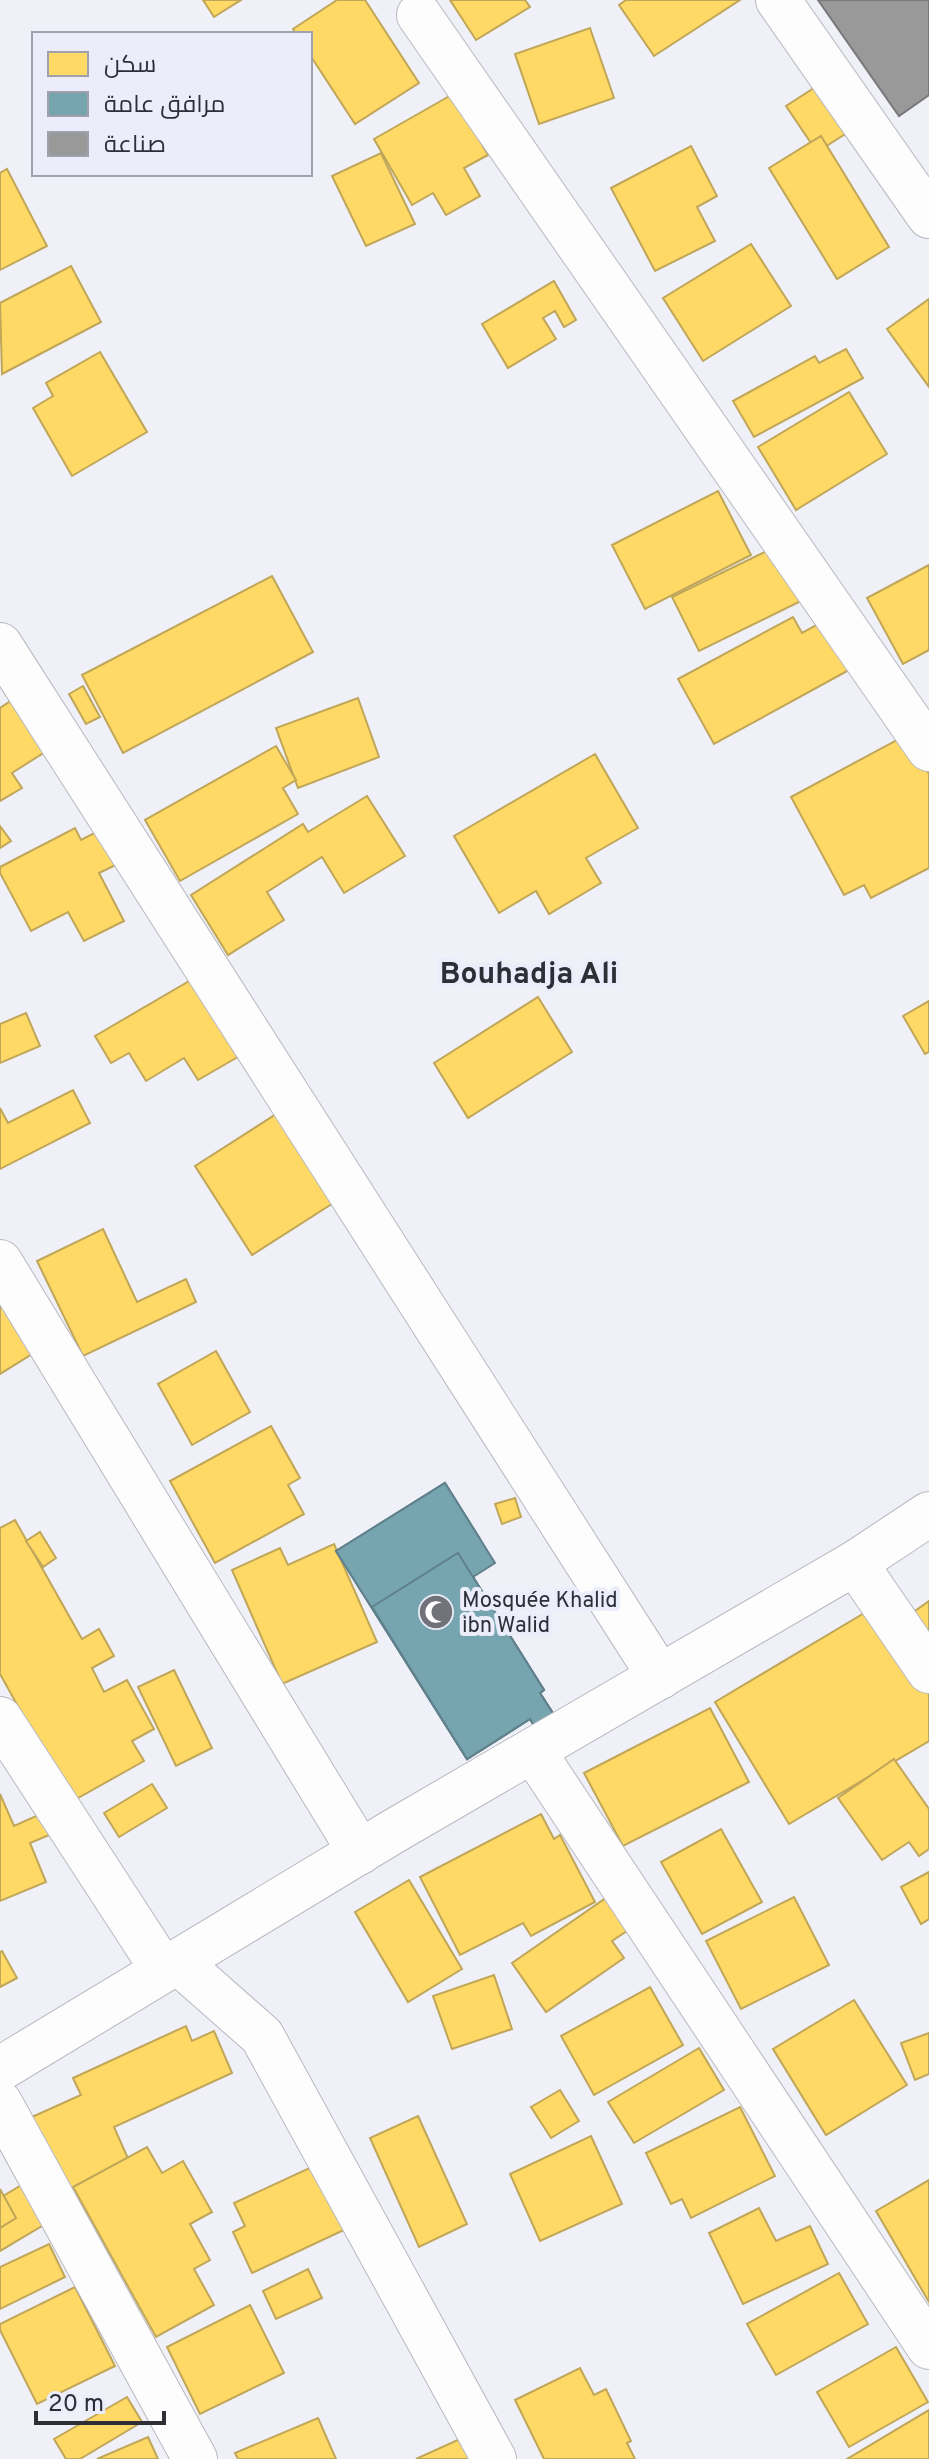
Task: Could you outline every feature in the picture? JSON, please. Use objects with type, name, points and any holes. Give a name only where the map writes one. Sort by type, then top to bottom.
[{"type":"street","points":[[778,0],[929,216]]},
{"type":"street","points":[[419,15],[929,749]]},
{"type":"street","points":[[0,645],[660,1677]]},
{"type":"street","points":[[0,1262],[360,1852]]},
{"type":"street","points":[[0,2069],[360,1852],[855,1563],[929,1514]]},
{"type":"street","points":[[855,1563],[929,1671]]},
{"type":"street","points":[[0,1719],[170,1966],[262,2036],[494,2459]]},
{"type":"street","points":[[533,1751],[929,2347]]},
{"type":"street","points":[[0,2103],[195,2459]]},
{"type":"building: سكن","points":[[203,0],[241,0],[214,17]]},
{"type":"building: سكن","points":[[337,0],[365,0],[419,83],[355,124],[312,58],[312,32],[295,32],[293,29]]},
{"type":"building: سكن","points":[[450,0],[525,0],[530,7],[476,40]]},
{"type":"building: سكن","points":[[626,0],[740,0],[654,56],[619,5]]},
{"type":"building: سكن","points":[[590,28],[614,98],[539,124],[515,54]]},
{"type":"building: سكن","points":[[828,79],[858,126],[817,152],[786,106]]},
{"type":"building: سكن","points":[[453,94],[488,155],[464,168],[480,196],[446,215],[433,193],[412,205],[374,139]]},
{"type":"building: سكن","points":[[821,136],[889,247],[837,279],[769,168]]},
{"type":"building: سكن","points":[[691,146],[717,196],[697,207],[715,241],[655,271],[611,188]]},
{"type":"building: سكن","points":[[381,153],[415,224],[366,246],[332,176]]},
{"type":"building: سكن","points":[[7,169],[47,246],[0,270],[0,173]]},
{"type":"building: سكن","points":[[751,244],[791,306],[703,361],[663,298]]},
{"type":"building: سكن","points":[[71,266],[101,322],[2,374],[0,303]]},
{"type":"building: سكن","points":[[554,281],[576,320],[564,327],[555,311],[543,318],[556,339],[508,368],[482,324]]},
{"type":"building: سكن","points":[[929,299],[929,387],[887,329]]},
{"type":"building: سكن","points":[[846,349],[863,378],[754,437],[733,401],[815,356],[819,363]]},
{"type":"building: سكن","points":[[100,352],[147,432],[72,476],[33,408],[53,396],[46,383]]},
{"type":"building: سكن","points":[[849,392],[887,454],[796,510],[758,447]]},
{"type":"building: سكن","points":[[718,491],[751,555],[645,609],[612,545]]},
{"type":"building: سكن","points":[[777,546],[803,600],[699,651],[672,597]]},
{"type":"building: سكن","points":[[929,565],[929,650],[903,664],[867,598]]},
{"type":"building: سكن","points":[[272,576],[313,652],[123,753],[82,675]]},
{"type":"building: سكن","points":[[793,617],[802,633],[822,622],[849,670],[714,744],[678,679]]},
{"type":"building: سكن","points":[[83,686],[100,717],[86,724],[69,694]]},
{"type":"building: سكن","points":[[23,693],[56,745],[12,773],[22,788],[0,801],[0,708]]},
{"type":"building: سكن","points":[[358,698],[379,757],[298,788],[276,728]]},
{"type":"building: سكن","points":[[908,734],[929,774],[929,868],[871,898],[864,885],[844,895],[791,797]]},
{"type":"building: سكن","points":[[276,746],[296,780],[283,788],[298,814],[180,881],[145,820]]},
{"type":"building: سكن","points":[[595,754],[638,828],[586,858],[601,883],[549,914],[536,891],[499,913],[454,836]]},
{"type":"building: سكن","points":[[367,796],[405,856],[344,893],[322,857],[267,892],[284,920],[228,955],[191,895],[303,824],[308,832]]},
{"type":"building: سكن","points":[[0,826],[11,841],[0,848]]},
{"type":"building: سكن","points":[[108,826],[126,860],[99,873],[124,921],[84,941],[68,912],[31,931],[0,873],[0,867],[75,828],[81,840]]},
{"type":"building: سكن","points":[[196,977],[243,1054],[198,1080],[184,1058],[146,1081],[129,1053],[111,1063],[95,1036]]},
{"type":"building: سكن","points":[[538,997],[572,1052],[468,1118],[434,1063]]},
{"type":"building: سكن","points":[[929,1001],[929,1052],[925,1054],[903,1016]]},
{"type":"building: سكن","points":[[26,1013],[40,1046],[0,1063],[0,1024]]},
{"type":"building: سكن","points":[[73,1090],[90,1123],[0,1169],[0,1108],[8,1123]]},
{"type":"building: سكن","points":[[281,1111],[338,1200],[252,1255],[195,1166]]},
{"type":"building: سكن","points":[[103,1229],[137,1302],[186,1279],[196,1302],[83,1356],[37,1261]]},
{"type":"building: سكن","points":[[0,1304],[40,1349],[0,1374]]},
{"type":"building: سكن","points":[[216,1351],[250,1412],[192,1445],[158,1384]]},
{"type":"building: سكن","points":[[271,1426],[300,1478],[288,1485],[304,1514],[215,1563],[170,1481]]},
{"type":"building: سكن","points":[[515,1498],[521,1517],[502,1524],[495,1504]]},
{"type":"building: سكن","points":[[15,1520],[82,1639],[99,1629],[114,1656],[92,1668],[104,1692],[127,1680],[154,1729],[132,1741],[144,1761],[71,1802],[0,1674],[0,1528]]},
{"type":"building: سكن","points":[[40,1532],[56,1558],[43,1567],[26,1541]]},
{"type":"building: سكن","points":[[334,1544],[377,1642],[282,1684],[232,1570],[280,1548],[288,1565]]},
{"type":"building: سكن","points":[[929,1601],[929,1669],[898,1623]]},
{"type":"building: سكن","points":[[881,1603],[929,1684],[929,1741],[789,1824],[715,1702]]},
{"type":"building: سكن","points":[[465,1623],[490,1662],[454,1684],[430,1645]]},
{"type":"building: سكن","points":[[174,1670],[212,1748],[176,1766],[138,1687]]},
{"type":"building: سكن","points":[[541,1695],[554,1715],[535,1727],[523,1707]]},
{"type":"building: سكن","points":[[540,1702],[547,1714],[536,1720],[530,1709]]},
{"type":"building: سكن","points":[[710,1708],[749,1782],[623,1846],[584,1773]]},
{"type":"building: سكن","points":[[894,1759],[929,1809],[929,1849],[919,1856],[909,1842],[882,1860],[838,1798]]},
{"type":"building: سكن","points":[[152,1784],[167,1808],[119,1837],[104,1813]]},
{"type":"building: سكن","points":[[0,1794],[14,1826],[45,1812],[54,1833],[30,1843],[46,1882],[0,1901]]},
{"type":"building: سكن","points":[[541,1814],[554,1839],[560,1835],[595,1902],[531,1936],[523,1923],[460,1955],[420,1877]]},
{"type":"building: سكن","points":[[721,1829],[762,1902],[702,1934],[661,1862]]},
{"type":"building: سكن","points":[[929,1872],[929,1919],[921,1924],[901,1887]]},
{"type":"building: سكن","points":[[409,1880],[462,1969],[408,2002],[355,1912]]},
{"type":"building: سكن","points":[[616,1891],[639,1923],[612,1941],[624,1958],[546,2012],[512,1963]]},
{"type":"building: سكن","points":[[794,1897],[829,1965],[741,2009],[706,1941]]},
{"type":"building: سكن","points":[[0,1952],[17,1978],[0,1987]]},
{"type":"building: سكن","points":[[494,1975],[512,2029],[452,2049],[433,1996]]},
{"type":"building: سكن","points":[[650,1987],[683,2045],[594,2095],[561,2036]]},
{"type":"building: سكن","points":[[854,2000],[907,2085],[826,2135],[773,2049]]},
{"type":"building: سكن","points":[[186,2026],[192,2041],[214,2031],[232,2073],[114,2127],[142,2190],[78,2219],[23,2121],[81,2095],[73,2078]]},
{"type":"building: سكن","points":[[929,2033],[929,2074],[915,2080],[901,2043]]},
{"type":"building: سكن","points":[[699,2048],[724,2090],[634,2143],[608,2102]]},
{"type":"building: سكن","points":[[560,2090],[579,2121],[551,2138],[531,2107]]},
{"type":"building: سكن","points":[[740,2107],[775,2176],[691,2218],[682,2199],[671,2204],[646,2153]]},
{"type":"building: سكن","points":[[418,2116],[467,2224],[419,2247],[370,2138]]},
{"type":"building: سكن","points":[[591,2136],[622,2204],[540,2241],[510,2174]]},
{"type":"building: سكن","points":[[147,2147],[162,2173],[183,2161],[212,2212],[190,2224],[210,2260],[194,2269],[214,2305],[156,2337],[73,2187]]},
{"type":"building: سكن","points":[[316,2165],[346,2229],[252,2273],[233,2232],[245,2226],[234,2203]]},
{"type":"building: سكن","points":[[929,2180],[929,2302],[876,2211]]},
{"type":"building: سكن","points":[[23,2184],[47,2223],[0,2251],[0,2198]]},
{"type":"building: سكن","points":[[0,2189],[16,2218],[0,2228]]},
{"type":"building: سكن","points":[[759,2208],[776,2241],[810,2226],[828,2264],[743,2304],[709,2233]]},
{"type":"building: سكن","points":[[49,2244],[65,2277],[0,2309],[0,2267]]},
{"type":"building: سكن","points":[[308,2269],[322,2298],[276,2319],[263,2291]]},
{"type":"building: سكن","points":[[839,2273],[868,2324],[776,2375],[747,2324]]},
{"type":"building: سكن","points":[[75,2287],[115,2366],[37,2404],[0,2330],[0,2324]]},
{"type":"building: سكن","points":[[250,2305],[284,2373],[200,2414],[167,2347]]},
{"type":"building: سكن","points":[[896,2347],[928,2402],[849,2447],[817,2392]]},
{"type":"building: سكن","points":[[580,2368],[594,2395],[606,2389],[631,2441],[627,2443],[635,2459],[544,2459],[515,2400]]},
{"type":"building: سكن","points":[[127,2397],[142,2422],[80,2459],[66,2459],[54,2439]]},
{"type":"building: سكن","points":[[929,2410],[929,2459],[847,2459]]},
{"type":"building: سكن","points":[[318,2418],[336,2459],[238,2459],[235,2453]]},
{"type":"building: سكن","points":[[148,2437],[158,2459],[97,2459]]},
{"type":"building: سكن","points":[[462,2438],[472,2459],[416,2459]]},
{"type":"building: مرافق عامة","points":[[445,1483],[480,1539],[458,1553],[544,1690],[540,1693],[554,1715],[535,1727],[530,1719],[467,1759],[336,1551]]},
{"type":"building: مرافق عامة","points":[[445,1483],[495,1563],[473,1577],[544,1690],[540,1693],[554,1715],[535,1727],[530,1719],[467,1759],[336,1551]]},
{"type":"building: مرافق عامة","points":[[458,1553],[544,1690],[540,1693],[554,1715],[535,1727],[530,1719],[467,1759],[372,1607]]},
{"type":"building: صناعة","points":[[818,0],[929,0],[929,95],[899,116]]},
{"type":"place","name":"Mosquée Khalid ibn Walid","points":[[436,1612]]},
{"type":"district","name":"Bouhadja Ali","points":[[529,973]]}]
